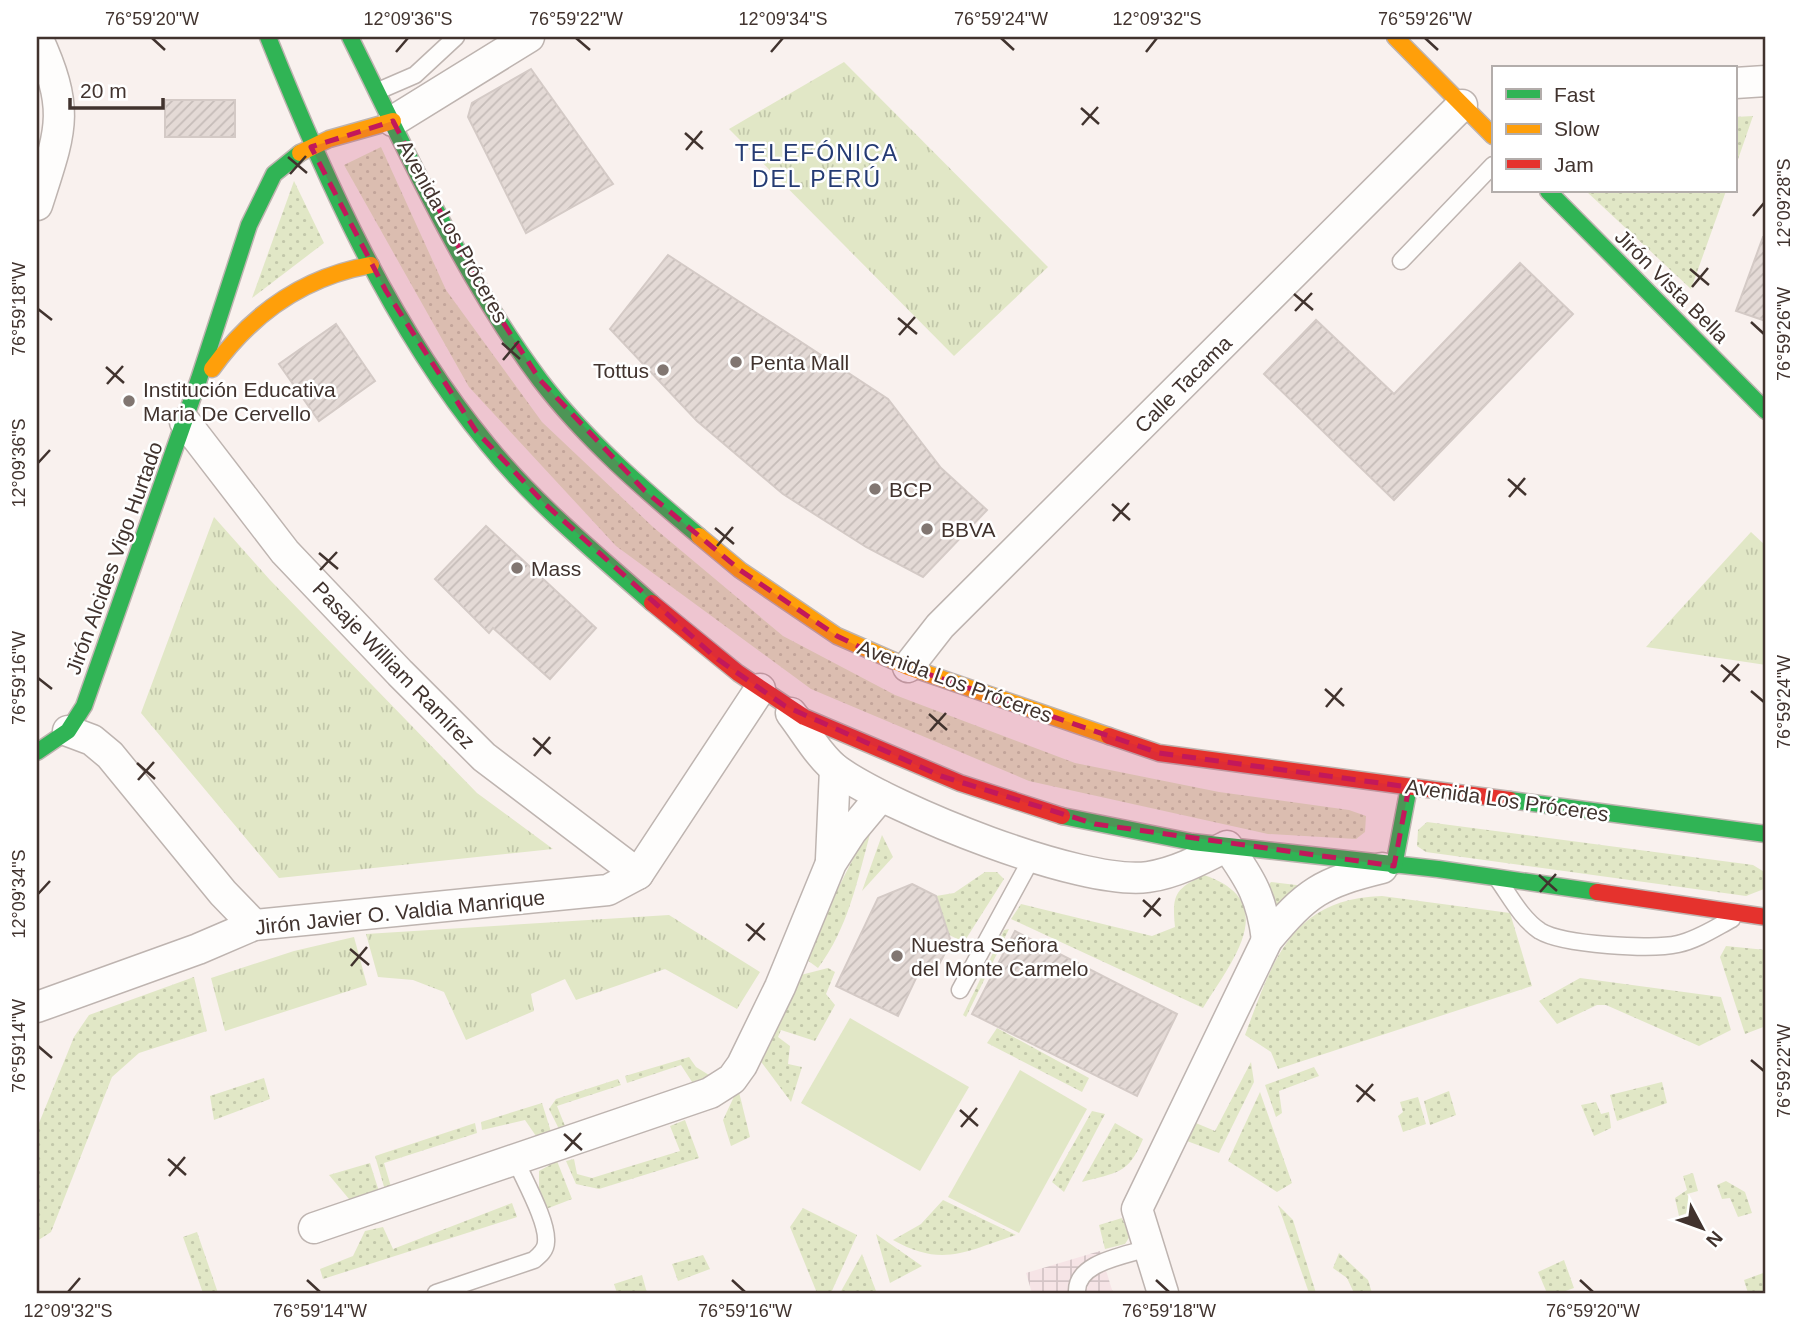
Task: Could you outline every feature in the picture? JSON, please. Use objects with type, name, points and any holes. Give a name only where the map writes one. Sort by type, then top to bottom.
[{"type":"main road","points":[[268,37],[311,147],[371,265],[406,328],[476,431],[593,550],[716,658],[785,706],[941,776],[1031,807],[1150,836],[1495,877],[1766,917]]},
{"type":"main road","name":"Avenida Los Próceres","points":[[351,37],[432,202],[477,282],[540,380],[603,451],[722,556],[783,601],[837,636],[908,667],[1159,753],[1766,834]]},
{"type":"main road","points":[[1395,37],[1462,105],[1491,128]]},
{"type":"main road","name":"Jirón Alcides Vigo Hurtado","points":[[37,752],[68,731],[84,706],[189,411],[262,192],[272,176],[290,158],[348,132],[393,121]]},
{"type":"main road","name":"Jirón Vista Bella","points":[[1549,192],[1766,411]]},
{"type":"main road","name":"Jirón Alcides Vigo Hurtado","points":[[189,411],[217,361],[243,329],[299,286],[323,274],[371,265]]},
{"type":"main road","points":[[1394,866],[1409,788]]},
{"type":"street","points":[[37,37],[54,75],[60,100],[53,155],[37,205]]},
{"type":"street","points":[[393,121],[530,37]]},
{"type":"street","points":[[1736,83],[1766,81]]},
{"type":"street","name":"Calle Tacama","points":[[908,667],[940,626],[1462,105]]},
{"type":"street","name":"Pasaje William Ramírez","points":[[189,411],[285,552],[428,701],[484,757],[638,874]]},
{"type":"street","points":[[638,874],[760,689]]},
{"type":"street","points":[[785,706],[835,769],[881,796],[957,830],[1033,856],[1111,877],[1147,877],[1194,863],[1227,846],[1252,882],[1263,908],[1267,940]]},
{"type":"street","points":[[68,731],[92,740],[110,755],[223,892],[254,925]]},
{"type":"street","points":[[831,863],[835,769]]},
{"type":"street","points":[[314,1228],[710,1093],[732,1079],[742,1065],[780,987],[831,863],[851,832],[881,796]]},
{"type":"street","points":[[1163,1293],[1137,1209],[1267,940],[1297,904],[1317,888],[1348,876],[1394,866]]},
{"type":"street","name":"Jirón Javier O. Valdia Manrique","points":[[37,1007],[186,953],[254,925],[608,890],[638,874]]},
{"type":"lane","points":[[378,91],[415,75],[439,56],[456,37]]},
{"type":"lane","points":[[1401,261],[1492,166]]},
{"type":"lane","points":[[960,990],[1033,856]]},
{"type":"lane","points":[[1495,877],[1525,918],[1542,932],[1562,938],[1652,948],[1681,944],[1741,913]]},
{"type":"lane","points":[[436,1293],[534,1260],[542,1253],[547,1243],[544,1229],[516,1161]]},
{"type":"lane","points":[[1077,1293],[1080,1278],[1088,1270],[1148,1248]]},
{"type":"highlighted area","points":[[393,121],[477,282],[540,380],[645,491],[740,570],[837,636],[887,660],[1159,753],[1409,787],[1394,866],[1095,824],[941,776],[785,706],[716,658],[545,504],[476,431],[386,291],[311,147]]},
{"type":"shaded area","points":[[1100,1251],[1113,1293],[1032,1293],[1026,1273]]},
{"type":"green space","points":[[844,62],[1048,267],[954,356],[729,129]]},
{"type":"green space","points":[[1753,116],[1736,165],[1736,117]]},
{"type":"green space","points":[[381,147],[446,290],[542,422],[653,527],[783,636],[895,695],[1075,763],[1219,792],[1349,810],[1366,816],[1365,832],[1356,839],[1268,834],[1029,781],[811,689],[616,546],[469,387],[344,165]]},
{"type":"green space","points":[[294,181],[324,243],[252,298]]},
{"type":"green space","points":[[1587,192],[1726,192],[1691,289]]},
{"type":"green space","points":[[214,517],[270,580],[477,793],[553,849],[279,878],[141,713]]},
{"type":"green space","points":[[1751,532],[1766,546],[1766,665],[1646,647]]},
{"type":"green space","points":[[1427,822],[1753,865],[1766,873],[1764,889],[1746,896],[1426,852],[1417,846],[1418,830]]},
{"type":"green space","points":[[870,834],[844,921],[818,968],[803,957],[856,853]]},
{"type":"green space","points":[[882,835],[893,857],[862,891]]},
{"type":"green space","points":[[985,872],[997,872],[1004,879],[964,942],[949,935],[936,896],[954,893]]},
{"type":"green space","points":[[1204,875],[1228,887],[1241,901],[1246,917],[1244,934],[1236,953],[1203,1008],[1011,919],[1021,904],[1152,936],[1175,927],[1174,908],[1177,895],[1186,885]]},
{"type":"green space","points":[[1271,882],[1305,886],[1277,914],[1268,886]]},
{"type":"green space","points":[[1382,896],[1510,913],[1532,986],[1278,1069],[1271,1052],[1245,1035],[1265,982],[1277,959],[1290,938],[1326,908],[1351,900]]},
{"type":"green space","points":[[669,915],[760,972],[737,1009],[665,969],[576,1000],[565,979],[531,994],[534,1011],[466,1040],[444,992],[413,980],[378,977],[366,934]]},
{"type":"green space","points":[[1009,929],[966,1017],[963,1015],[1004,930]]},
{"type":"green space","points":[[354,937],[367,985],[225,1031],[211,978],[294,951]]},
{"type":"green space","points":[[1726,946],[1766,950],[1766,1026],[1745,1034],[1720,957]]},
{"type":"green space","points":[[828,968],[835,972],[826,994],[835,1005],[815,1041],[781,1030],[778,1037],[790,1046],[788,1064],[802,1067],[791,1102],[756,1055],[793,977]]},
{"type":"green space","points":[[194,977],[207,1031],[139,1053],[112,1077],[51,1232],[37,1241],[37,1128],[74,1037],[89,1015]]},
{"type":"green space","points":[[1580,978],[1721,997],[1731,1030],[1699,1046],[1606,1005],[1597,1005],[1557,1024],[1539,1001]]},
{"type":"green space","points":[[850,1018],[969,1087],[920,1171],[801,1103]]},
{"type":"green space","points":[[997,1028],[1089,1078],[1082,1092],[987,1043]]},
{"type":"green space","points":[[689,1057],[696,1067],[709,1075],[707,1083],[696,1088],[681,1065],[627,1083],[625,1076]]},
{"type":"green space","points":[[1251,1062],[1254,1082],[1219,1153],[1179,1138],[1191,1121],[1215,1131]]},
{"type":"green space","points":[[1314,1067],[1319,1076],[1279,1091],[1282,1113],[1276,1117],[1265,1085]]},
{"type":"green space","points":[[1020,1070],[1087,1109],[1019,1233],[948,1197]]},
{"type":"green space","points":[[264,1078],[270,1099],[214,1120],[210,1096]]},
{"type":"green space","points":[[618,1079],[621,1085],[557,1106],[567,1131],[561,1133],[549,1109],[556,1099]]},
{"type":"green space","points":[[1662,1082],[1667,1103],[1617,1121],[1610,1095]]},
{"type":"green space","points":[[738,1088],[750,1137],[731,1146],[723,1120]]},
{"type":"green space","points":[[1449,1091],[1456,1115],[1430,1125],[1424,1101]]},
{"type":"green space","points":[[1260,1092],[1292,1183],[1277,1192],[1228,1161]]},
{"type":"green space","points":[[1418,1097],[1426,1124],[1403,1132],[1398,1116],[1403,1112],[1400,1102]]},
{"type":"green space","points":[[1596,1102],[1601,1114],[1609,1112],[1611,1128],[1594,1136],[1581,1105]]},
{"type":"green space","points":[[542,1103],[552,1135],[536,1136],[525,1120],[482,1130],[481,1122]]},
{"type":"green space","points":[[1092,1111],[1105,1114],[1064,1192],[1052,1182]]},
{"type":"green space","points":[[685,1120],[699,1158],[599,1189],[576,1184],[566,1161],[574,1159],[577,1174],[592,1178],[680,1151],[670,1126]]},
{"type":"green space","points":[[475,1123],[477,1133],[384,1163],[394,1197],[387,1197],[375,1156]]},
{"type":"green space","points":[[1115,1123],[1143,1139],[1138,1151],[1120,1170],[1082,1182]]},
{"type":"green space","points":[[557,1161],[572,1199],[546,1209],[539,1191],[539,1171]]},
{"type":"green space","points":[[370,1163],[381,1198],[354,1205],[329,1175]]},
{"type":"green space","points":[[1693,1173],[1698,1191],[1687,1194],[1695,1210],[1679,1216],[1675,1198],[1687,1190],[1683,1176]]},
{"type":"green space","points":[[1726,1181],[1745,1192],[1752,1213],[1738,1217],[1730,1198],[1722,1199],[1717,1185]]},
{"type":"green space","points":[[943,1200],[1016,1235],[968,1251],[941,1255],[926,1253],[893,1240],[921,1224]]},
{"type":"green space","points":[[512,1203],[517,1217],[323,1279],[320,1269],[353,1256],[365,1231],[383,1227],[393,1249]]},
{"type":"green space","points":[[1278,1205],[1293,1220],[1316,1293],[1309,1293]]},
{"type":"green space","points":[[803,1208],[857,1235],[831,1293],[817,1293],[790,1227]]},
{"type":"green space","points":[[1122,1218],[1130,1236],[1125,1244],[1105,1249],[1099,1225]]},
{"type":"green space","points":[[197,1232],[218,1293],[203,1293],[183,1237]]},
{"type":"green space","points":[[876,1234],[922,1266],[890,1283]]},
{"type":"green space","points":[[1339,1253],[1368,1280],[1372,1293],[1354,1293],[1347,1278],[1333,1268]]},
{"type":"green space","points":[[862,1254],[876,1291],[840,1293]]},
{"type":"green space","points":[[703,1255],[710,1269],[678,1281],[672,1264]]},
{"type":"green space","points":[[1564,1260],[1574,1288],[1560,1293],[1547,1293],[1538,1272]]},
{"type":"green space","points":[[1766,1272],[1766,1293],[1748,1293],[1744,1280]]},
{"type":"green space","points":[[642,1275],[647,1293],[617,1293],[614,1284]]},
{"type":"building","points":[[531,69],[613,184],[526,233],[468,117],[472,103]]},
{"type":"building","points":[[165,100],[235,100],[235,137],[165,137]]},
{"type":"building","points":[[1763,237],[1766,237],[1766,321],[1736,311]]},
{"type":"building","name":"Penta Mall","points":[[668,255],[888,399],[941,468],[987,510],[923,577],[866,547],[783,494],[697,421],[610,329]]},
{"type":"building","points":[[1520,263],[1573,314],[1394,500],[1264,374],[1316,320],[1394,394]]},
{"type":"building","points":[[336,324],[375,381],[319,421],[279,364]]},
{"type":"building","points":[[486,526],[596,628],[550,679],[493,628],[489,633],[435,579]]},
{"type":"building","name":"Nuestra Señora del Monte Carmelo","points":[[912,884],[936,896],[951,942],[936,970],[917,976],[898,1016],[836,986],[878,898]]},
{"type":"building","points":[[1015,931],[1177,1014],[1137,1096],[972,1014]]},
{"type":"traffic: fast","points":[[268,37],[337,197],[390,301],[420,351],[488,445],[526,488],[652,603]]},
{"type":"traffic: fast","points":[[350,37],[461,257],[512,341],[557,402],[595,443],[699,536]]},
{"type":"traffic: fast","points":[[37,752],[68,731],[84,706],[199,379],[249,225],[274,174],[300,153]]},
{"type":"traffic: fast","points":[[1549,192],[1766,411]]},
{"type":"traffic: fast","points":[[1394,866],[1409,787]]},
{"type":"traffic: fast","points":[[1510,800],[1766,834]]},
{"type":"traffic: fast","points":[[1062,816],[1192,842],[1438,869],[1597,892]]},
{"type":"traffic: slow","points":[[1395,37],[1492,135]]},
{"type":"traffic: slow","points":[[300,153],[329,139],[393,121]]},
{"type":"traffic: slow","points":[[212,369],[244,331],[281,300],[323,278],[371,265]]},
{"type":"traffic: slow","points":[[699,536],[740,570],[837,636],[908,667],[1109,736]]},
{"type":"traffic: jam","points":[[652,603],[738,673],[804,717],[960,783],[1062,816]]},
{"type":"traffic: jam","points":[[1109,736],[1159,753],[1510,800]]},
{"type":"traffic: jam","points":[[1597,892],[1766,917]]},
{"type":"place","name":"Penta Mall","points":[[736,362]]},
{"type":"place","name":"Tottus","points":[[663,370]]},
{"type":"place","name":"Institución Educativa Maria De Cervello","points":[[129,401]]},
{"type":"place","name":"BCP","points":[[875,489]]},
{"type":"place","name":"BBVA","points":[[927,529]]},
{"type":"place","name":"Mass","points":[[517,568]]},
{"type":"place","name":"Nuestra Señora del Monte Carmelo","points":[[897,956]]},
{"type":"district","name":"TELEFÓNICA DEL PERÚ","points":[[817,166]]}]
